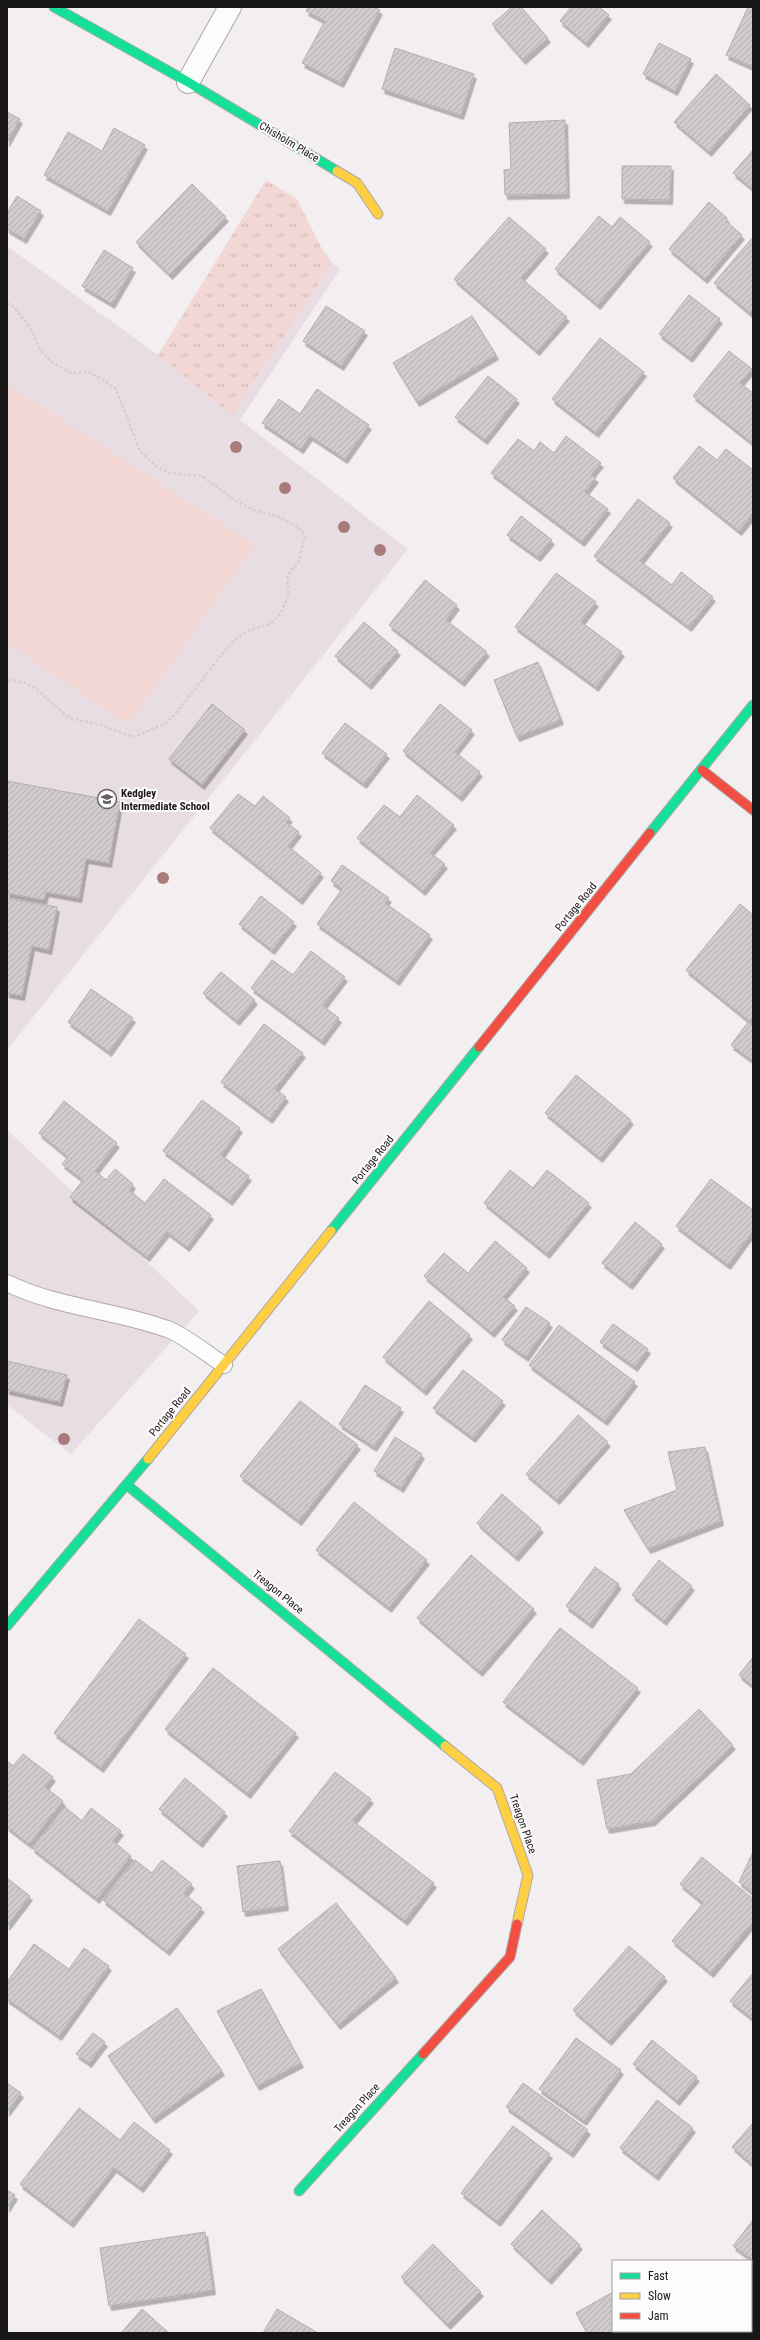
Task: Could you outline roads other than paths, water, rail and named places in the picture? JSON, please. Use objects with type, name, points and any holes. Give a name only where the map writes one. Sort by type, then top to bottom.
[{"type":"street","name":"Chisholm Place","points":[[54,7],[188,82],[357,184],[378,214]]},
{"type":"street","points":[[188,82],[230,7]]},
{"type":"street","name":"Portage Road","points":[[7,1626],[127,1484],[753,705]]},
{"type":"street","points":[[702,770],[753,810]]},
{"type":"street","name":"Treagon Place","points":[[127,1484],[497,1788],[528,1875],[510,1957],[299,2191]]},
{"type":"lane","points":[[7,1283],[27,1292],[72,1306],[169,1329],[224,1364]]},
{"type":"place","name":"Kedgley Intermediate School","points":[[107,799]]}]
